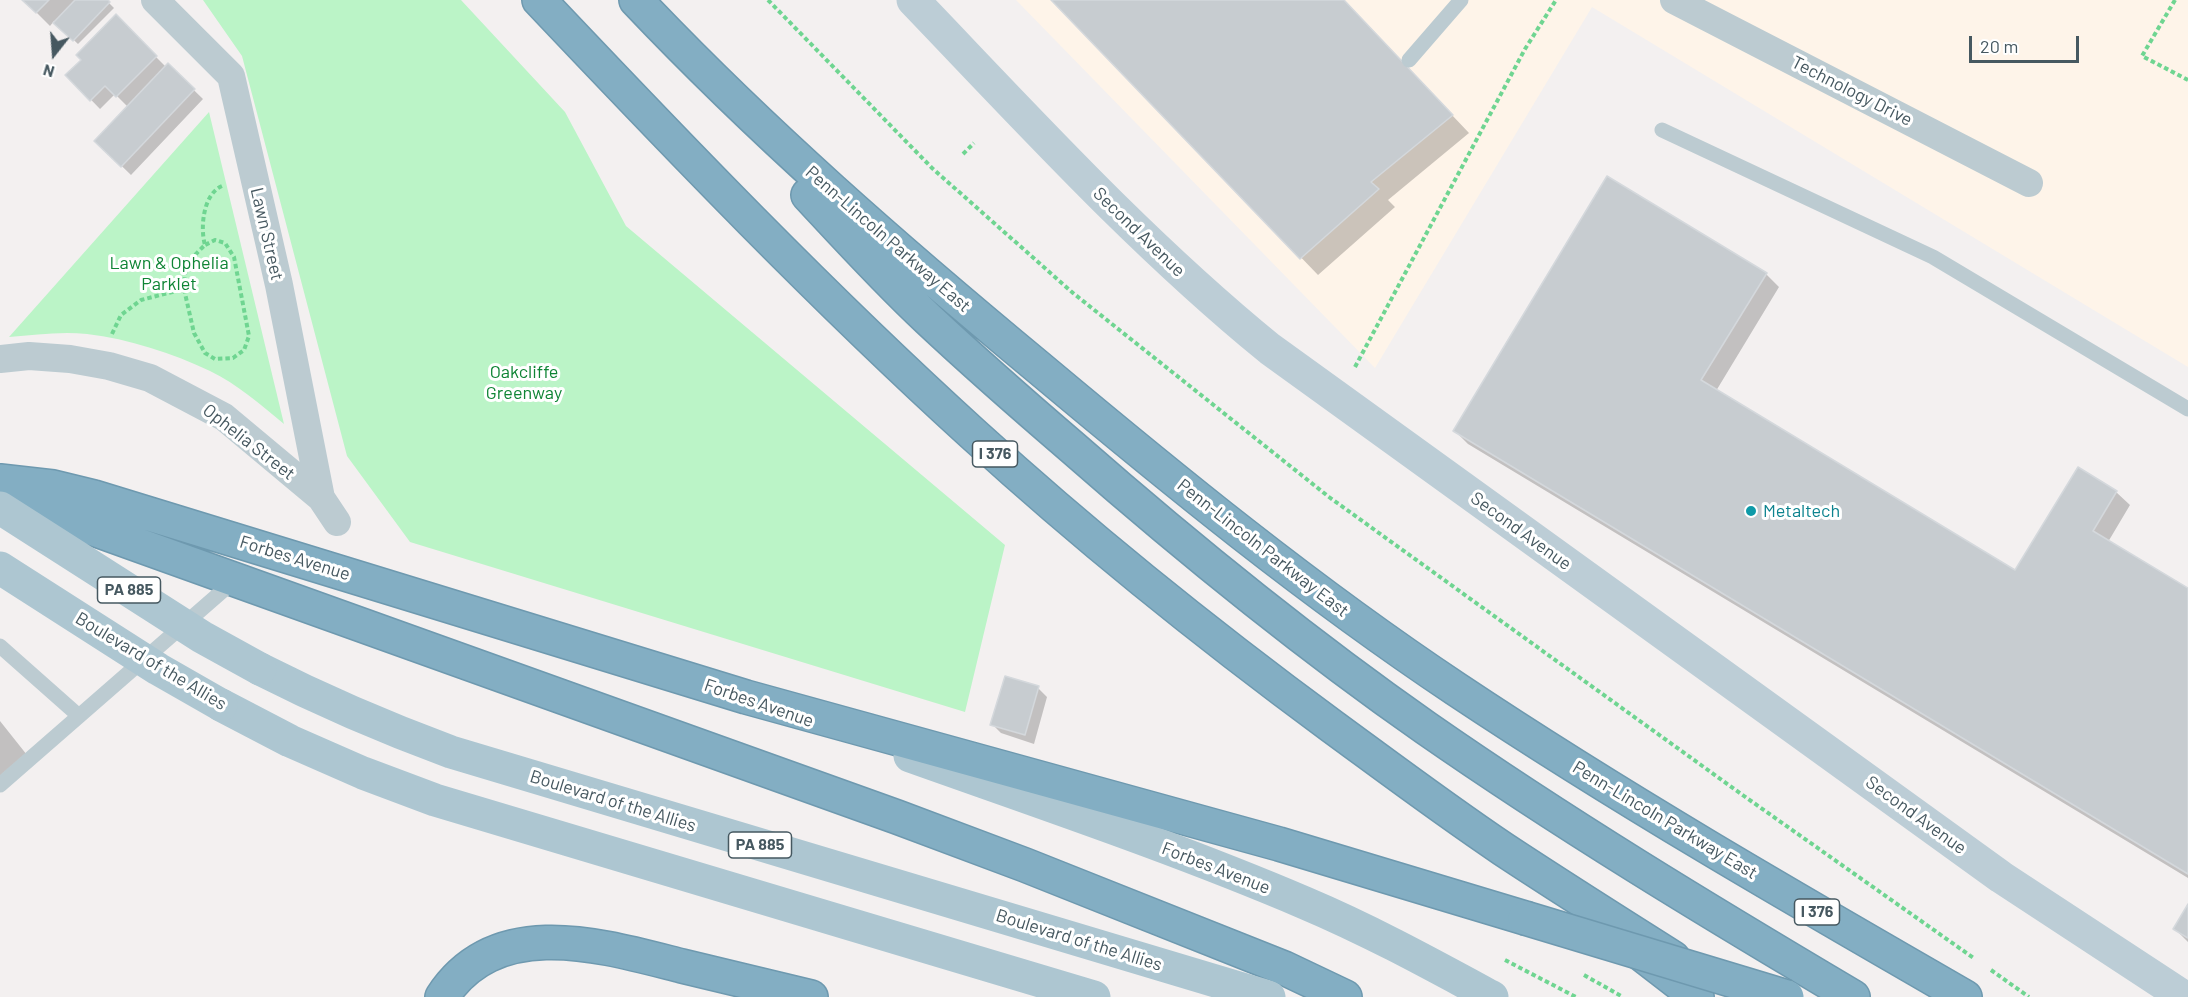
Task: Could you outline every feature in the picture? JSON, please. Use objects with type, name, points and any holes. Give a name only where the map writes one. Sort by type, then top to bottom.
[{"type":"highway","name":"I 376","points":[[539,0],[720,191],[845,316],[975,436],[1179,609],[1348,738],[1503,849],[1734,997]]},
{"type":"highway","name":"Penn-Lincoln Parkway East","points":[[636,0],[684,50],[828,188],[1133,448],[1238,532],[1345,612],[1455,689],[1671,825],[1965,997]]},
{"type":"highway","points":[[684,50],[773,156],[844,234],[926,317],[1111,482],[1214,567],[1425,727],[1644,870],[1853,997]]},
{"type":"highway","name":"Forbes Avenue","points":[[0,481],[53,487],[94,497],[746,697]]},
{"type":"highway","points":[[0,506],[77,523],[1004,857],[1284,968],[1345,997]]},
{"type":"highway","points":[[746,697],[1279,844],[1787,997]]},
{"type":"highway","points":[[1503,849],[1698,997]]},
{"type":"highway","points":[[442,997],[464,971],[483,958],[531,943],[559,941],[613,949],[811,997]]},
{"type":"main road","name":"Second Avenue","points":[[913,0],[1101,197],[1212,302],[1270,349],[2001,877],[2184,997]]},
{"type":"main road","name":"Boulevard of the Allies","points":[[0,506],[202,637],[322,700],[386,728],[451,752],[1269,997]]},
{"type":"main road","name":"Boulevard of the Allies","points":[[0,568],[158,669],[221,705],[290,741],[363,773],[435,800],[1094,997]]},
{"type":"main road","name":"Forbes Avenue","points":[[746,697],[1236,874],[1380,938],[1492,997]]},
{"type":"street","name":"Lawn Street","points":[[155,0],[231,76],[279,285],[321,498]]},
{"type":"street","name":"Technology Drive","points":[[1674,0],[2029,183]]},
{"type":"street","name":"Ophelia Street","points":[[0,359],[29,357],[70,359],[109,366],[150,378],[224,417],[321,498]]},
{"type":"street","points":[[321,498],[337,522]]},
{"type":"lane","points":[[1409,60],[1461,0]]},
{"type":"lane","points":[[1662,130],[1933,256],[2188,409]]},
{"type":"lane","points":[[0,785],[235,580]]},
{"type":"lane","points":[[0,646],[79,716]]},
{"type":"path","points":[[768,0],[932,168],[1073,293],[1320,489],[1744,796],[2029,997]]},
{"type":"path","points":[[1358,361],[1525,49],[1556,0]]},
{"type":"path","points":[[2175,0],[2142,56],[2188,80]]},
{"type":"path","points":[[963,154],[974,143]]},
{"type":"path","points":[[205,245],[201,232],[210,198],[216,188],[228,183]]},
{"type":"path","points":[[215,240],[225,243],[234,257],[249,336],[244,350],[233,358],[215,359],[205,353],[194,333],[184,289],[184,273],[189,260],[205,245],[215,240]]},
{"type":"path","points":[[110,340],[121,315],[141,300],[184,289]]},
{"type":"shaded area","points":[[1016,0],[2188,0],[2188,367],[1592,7],[1375,368]]},
{"type":"green space","name":"Oakcliffe Greenway","points":[[203,0],[461,0],[565,112],[626,226],[1005,545],[965,712],[410,542],[347,456],[242,56]]},
{"type":"green space","name":"Lawn & Ophelia Parklet","points":[[209,112],[284,424],[249,395],[220,376],[181,358],[150,348],[119,339],[77,333],[9,337]]},
{"type":"building","points":[[22,0],[49,0],[36,13]]},
{"type":"building","points":[[75,0],[108,0],[110,2],[73,41],[53,23]]},
{"type":"building","points":[[1051,0],[1344,0],[1453,115],[1371,182],[1379,189],[1300,259]]},
{"type":"building","points":[[116,14],[157,56],[116,97],[105,86],[90,101],[65,75],[81,60],[76,55]]},
{"type":"building","points":[[168,63],[195,89],[121,167],[94,141]]},
{"type":"building","name":"Metaltech","points":[[1607,176],[1767,273],[1701,380],[2015,570],[2078,467],[2117,491],[2093,531],[2188,588],[2188,874],[1453,431]]},
{"type":"building","points":[[1005,676],[1039,686],[1025,735],[990,725]]},
{"type":"building","points":[[2188,904],[2188,938],[2173,929]]},
{"type":"place","name":"Metaltech","points":[[1751,511]]}]
